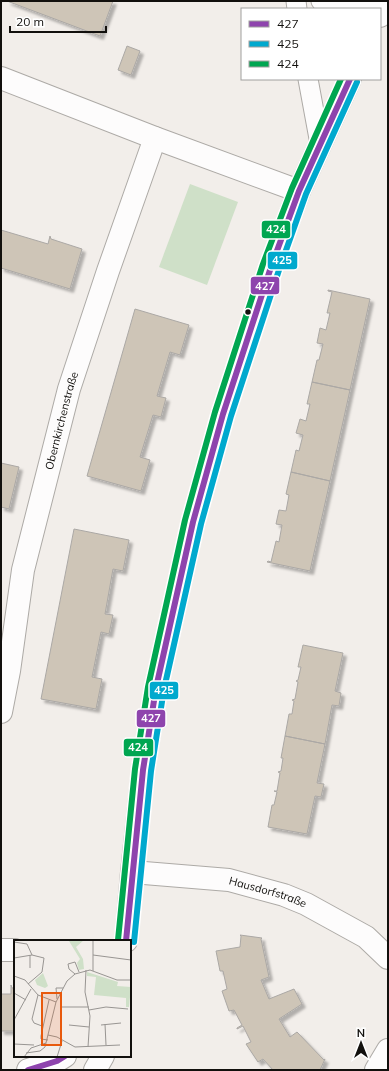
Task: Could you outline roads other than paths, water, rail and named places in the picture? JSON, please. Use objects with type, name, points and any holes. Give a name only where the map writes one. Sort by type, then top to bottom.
[{"type":"street","points":[[1,78],[155,138],[299,191]]},
{"type":"street","points":[[126,940],[143,770],[156,688],[193,522],[223,414],[257,309],[299,191],[350,80]]},
{"type":"street","name":"Obernkirchenstraße","points":[[1,712],[5,670],[23,570],[69,389],[108,271],[155,138]]},
{"type":"street","name":"Hausdorfstraße","points":[[132,872],[229,880],[284,895],[306,904],[366,937],[388,958]]},
{"type":"street","points":[[1,950],[14,950]]},
{"type":"street","points":[[376,1070],[388,1050]]},
{"type":"street","points":[[28,1070],[57,1062],[64,1057]]},
{"type":"street","points":[[95,1070],[102,1057]]},
{"type":"lane","points":[[321,1],[329,4],[384,7]]},
{"type":"lane","points":[[308,81],[320,144]]}]
